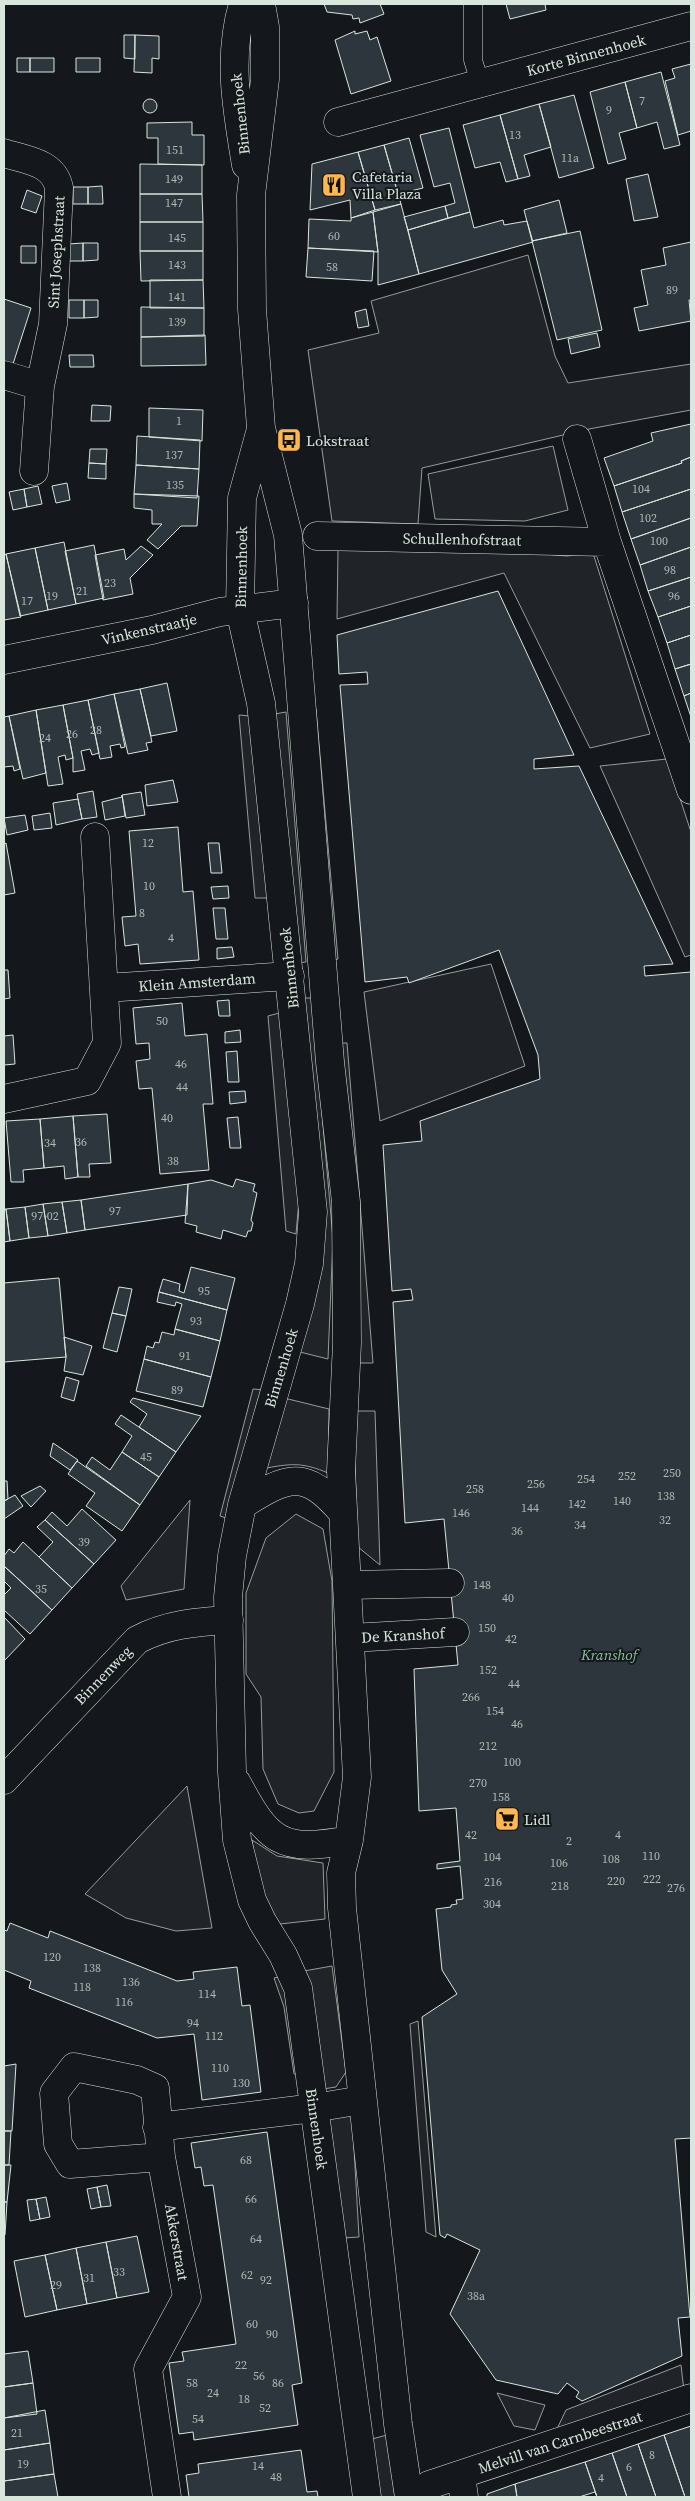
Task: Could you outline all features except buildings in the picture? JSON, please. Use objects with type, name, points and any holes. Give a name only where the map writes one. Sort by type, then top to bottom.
[{"type":"main road","name":"Binnenhoek","points":[[243,4],[238,20],[233,78],[251,195]]},
{"type":"main road","name":"Binnenhoek","points":[[261,4],[265,27],[265,80],[251,195],[252,309],[261,428],[288,535],[330,1062],[346,1202],[347,1343],[341,1471],[352,1638],[358,1778],[349,1840],[341,1873],[342,1908],[362,2100],[419,2491]]},
{"type":"main road","name":"Korte Binnenhoek","points":[[338,122],[691,26]]},
{"type":"main road","name":"Sint Josephstraat","points":[[4,153],[48,167],[57,178],[59,188],[53,324],[40,386],[34,471]]},
{"type":"main road","points":[[4,375],[40,386]]},
{"type":"main road","name":"Binnenhoek","points":[[261,428],[242,498],[240,610],[261,703],[313,1212],[309,1264],[300,1304],[242,1505],[232,1556],[228,1597],[217,1620],[237,1840],[245,1878],[262,1921],[283,1955],[298,1988],[366,2497]]},
{"type":"main road","points":[[577,438],[607,542],[691,790]]},
{"type":"main road","name":"Schullenhofstraat","points":[[317,536],[607,542]]},
{"type":"main road","name":"Vinkenstraatje","points":[[4,660],[152,630],[220,612],[294,603]]},
{"type":"main road","points":[[4,1099],[87,1081],[107,1043],[95,837]]},
{"type":"main road","name":"Klein Amsterdam","points":[[105,988],[290,976]]},
{"type":"main road","points":[[242,1505],[263,1492],[295,1481],[320,1488],[343,1513]]},
{"type":"main road","points":[[348,1585],[450,1583]]},
{"type":"main road","name":"Binnenweg","points":[[4,1780],[137,1640],[156,1630],[177,1624],[217,1620]]},
{"type":"main road","name":"De Kranshof","points":[[352,1638],[455,1632]]},
{"type":"main road","name":"Binnenhoek","points":[[232,1772],[257,1820],[281,1840],[292,1844],[329,1843],[349,1840]]},
{"type":"main road","name":"Akkerstraat","points":[[161,2157],[70,2164],[58,2144],[54,2093],[74,2067],[137,2080],[155,2088],[161,2157],[187,2297],[148,2369],[167,2497]]},
{"type":"main road","points":[[158,2127],[314,2108],[362,2100]]},
{"type":"main road","name":"Melvill van Carnbeestraat","points":[[419,2491],[463,2486],[691,2398]]},
{"type":"lane","points":[[473,4],[472,60],[480,83]]},
{"type":"shaded area","points":[[528,255],[555,356],[568,383],[691,364],[691,410],[589,429],[422,468],[418,524],[332,521],[308,350],[379,333],[371,301]]},
{"type":"shaded area","points":[[553,446],[568,510],[525,521],[435,519],[428,474]]},
{"type":"shaded area","points":[[338,549],[501,550],[567,556],[593,553],[650,734],[590,748],[504,573],[337,619]]},
{"type":"shaded area","points":[[308,709],[316,709],[338,959],[329,961]]},
{"type":"shaded area","points":[[286,712],[306,962],[297,963],[275,714]]},
{"type":"shaded area","points":[[239,715],[250,716],[270,898],[255,898]]},
{"type":"shaded area","points":[[667,759],[691,832],[691,955],[685,957],[600,766]]},
{"type":"shaded area","points":[[491,964],[525,1066],[380,1121],[364,992]]},
{"type":"shaded area","points":[[304,998],[312,998],[333,1239],[328,1359],[296,1351]]},
{"type":"shaded area","points":[[283,1012],[300,1189],[296,1234],[286,1231],[268,1016]]},
{"type":"shaded area","points":[[338,1043],[347,1043],[373,1363],[353,1363]]},
{"type":"shaded area","points":[[253,1389],[265,1390],[226,1518],[220,1516]]},
{"type":"shaded area","points":[[284,1398],[329,1409],[328,1473],[312,1467],[298,1465],[267,1468]]},
{"type":"shaded area","points":[[353,1411],[375,1411],[380,1565],[358,1547]]},
{"type":"shaded area","points":[[190,1500],[184,1589],[126,1600],[121,1586]]},
{"type":"shaded area","points":[[296,1514],[323,1529],[332,1581],[334,1772],[314,1811],[299,1813],[278,1804],[263,1769],[261,1697],[246,1674],[246,1593],[266,1538]]},
{"type":"shaded area","points":[[187,1786],[212,1928],[176,1931],[126,1918],[85,1894]]},
{"type":"shaded area","points":[[252,1840],[277,1856],[323,1863],[325,1919],[280,1924],[260,1892]]},
{"type":"shaded area","points":[[332,1966],[346,2072],[336,2087],[323,2089],[304,1971]]},
{"type":"shaded area","points":[[283,1976],[302,2075],[294,2074],[284,2007],[274,1978]]},
{"type":"shaded area","points":[[418,2021],[436,2237],[426,2232],[410,2024]]},
{"type":"shaded area","points":[[352,2113],[359,2237],[344,2238],[328,2117]]},
{"type":"shaded area","points":[[681,2365],[684,2391],[555,2433],[566,2410]]},
{"type":"shaded area","points":[[497,2393],[545,2405],[535,2430],[514,2426]]},
{"type":"shaded area","points":[[387,2435],[395,2497],[380,2497],[372,2439]]},
{"type":"place","name":"Cafetaria Villa Plaza","points":[[334,185]]},
{"type":"place","name":"Lokstraat","points":[[289,440]]},
{"type":"place","name":"Lidl","points":[[507,1819]]},
{"type":"park label","name":"Kranshof","points":[[609,1654]]}]
